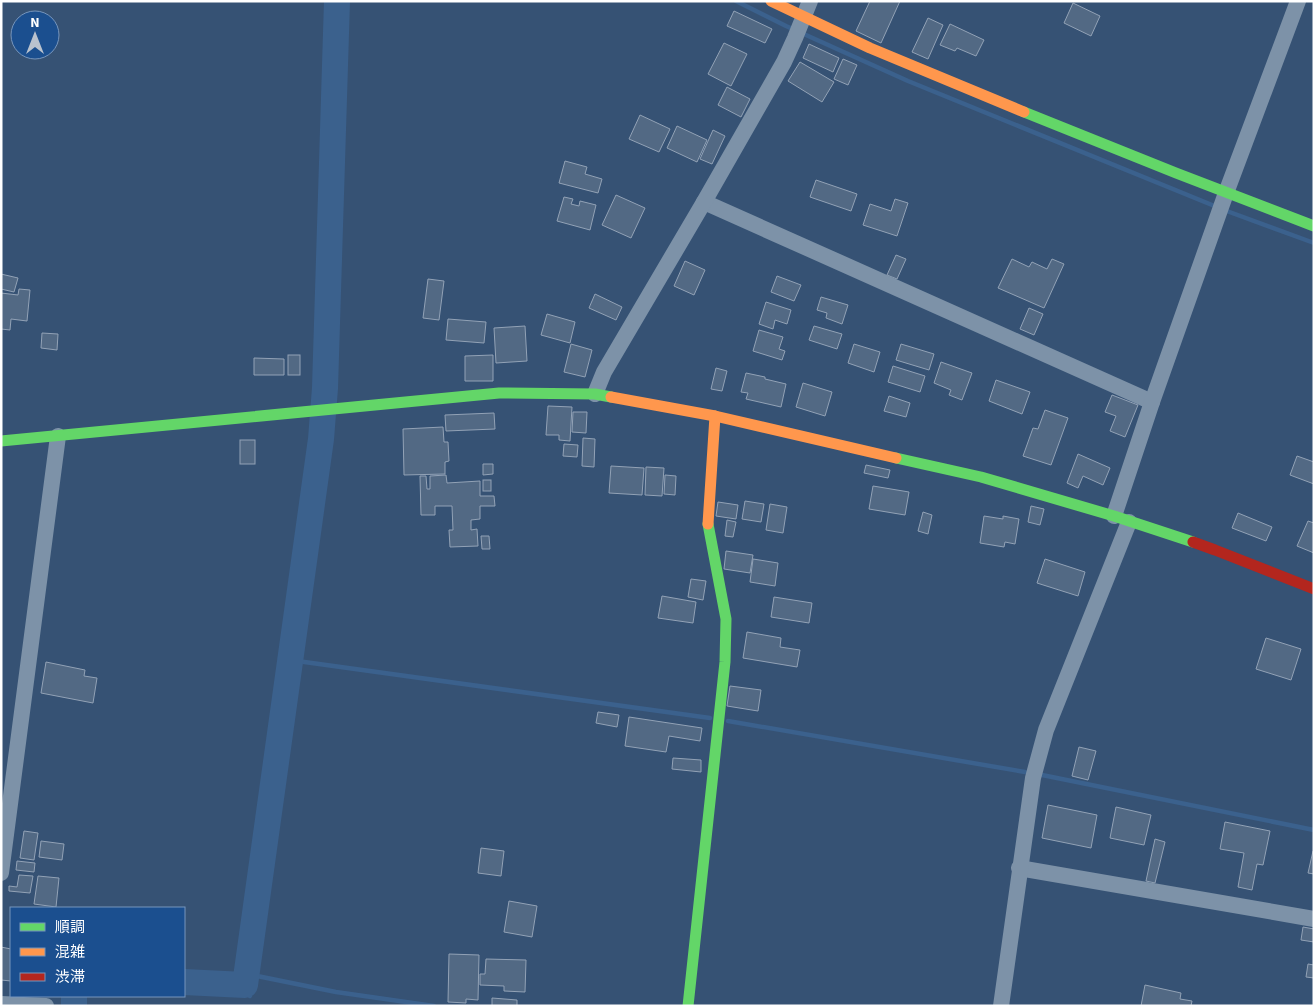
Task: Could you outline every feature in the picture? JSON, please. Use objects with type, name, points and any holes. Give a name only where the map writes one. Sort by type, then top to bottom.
[{"type":"street","points":[[771,1],[913,67],[1226,193],[1314,226]]},
{"type":"street","points":[[595,394],[604,372],[784,62],[810,1]]},
{"type":"street","points":[[1001,1006],[1033,778],[1046,730],[1122,519],[1152,402],[1226,193],[1298,1]]},
{"type":"street","points":[[704,202],[1152,402]]},
{"type":"street","points":[[1,442],[499,393],[595,394],[716,416],[981,477],[1122,519],[1215,550],[1314,589]]},
{"type":"street","points":[[688,1006],[725,662],[726,619],[708,522],[716,416]]},
{"type":"street","points":[[1,873],[58,436]]},
{"type":"street","points":[[1019,868],[1314,919]]},
{"type":"street","points":[[1,1004],[46,1006]]},
{"type":"building","points":[[870,1],[900,1],[881,43],[856,31]]},
{"type":"building","points":[[1073,3],[1100,16],[1091,36],[1064,23]]},
{"type":"building","points":[[734,11],[772,29],[765,43],[727,26]]},
{"type":"building","points":[[928,18],[943,25],[928,59],[912,52]]},
{"type":"building","points":[[950,24],[984,40],[976,56],[957,48],[955,51],[940,45]]},
{"type":"building","points":[[724,43],[747,54],[731,86],[708,74]]},
{"type":"building","points":[[809,44],[839,58],[833,72],[803,58]]},
{"type":"building","points":[[843,59],[857,65],[848,85],[834,79]]},
{"type":"building","points":[[800,62],[834,82],[822,102],[788,81]]},
{"type":"building","points":[[727,87],[750,99],[741,117],[718,105]]},
{"type":"building","points":[[640,115],[670,129],[659,152],[629,139]]},
{"type":"building","points":[[677,126],[707,140],[697,162],[667,148]]},
{"type":"building","points":[[713,130],[725,136],[712,164],[700,159]]},
{"type":"building","points":[[565,161],[587,167],[585,174],[602,179],[598,193],[559,183]]},
{"type":"building","points":[[816,180],[857,194],[851,211],[810,197]]},
{"type":"building","points":[[616,195],[645,208],[631,238],[602,225]]},
{"type":"building","points":[[564,197],[573,199],[571,204],[579,206],[580,201],[596,205],[590,230],[557,221]]},
{"type":"building","points":[[895,199],[908,203],[897,236],[863,225],[870,204],[891,211]]},
{"type":"building","points":[[896,255],[906,259],[897,279],[887,275]]},
{"type":"building","points":[[1012,259],[1029,267],[1032,262],[1047,269],[1052,259],[1064,264],[1044,308],[998,288]]},
{"type":"building","points":[[685,261],[705,270],[694,295],[674,286]]},
{"type":"building","points":[[1,274],[18,278],[14,292],[1,289]]},
{"type":"building","points":[[777,276],[801,285],[794,301],[771,292]]},
{"type":"building","points":[[428,279],[444,281],[439,320],[423,318]]},
{"type":"building","points":[[19,289],[30,290],[27,321],[11,319],[10,330],[1,329],[1,293],[18,295]]},
{"type":"building","points":[[595,294],[622,307],[616,320],[589,308]]},
{"type":"building","points":[[821,297],[848,305],[842,324],[826,318],[827,313],[817,310]]},
{"type":"building","points":[[766,302],[791,310],[787,324],[775,320],[773,329],[759,324]]},
{"type":"building","points":[[1029,308],[1043,314],[1034,335],[1020,329]]},
{"type":"building","points":[[547,314],[575,322],[570,343],[541,335]]},
{"type":"building","points":[[448,319],[486,322],[484,343],[446,340]]},
{"type":"building","points":[[525,326],[527,361],[496,363],[494,328]]},
{"type":"building","points":[[814,326],[842,334],[837,349],[809,340]]},
{"type":"building","points":[[759,330],[783,337],[779,349],[785,351],[782,360],[753,351]]},
{"type":"building","points":[[42,333],[58,334],[57,350],[41,348]]},
{"type":"building","points":[[571,344],[592,350],[585,377],[564,372]]},
{"type":"building","points":[[854,344],[880,352],[874,372],[848,363]]},
{"type":"building","points":[[901,344],[934,354],[929,370],[896,360]]},
{"type":"building","points":[[288,355],[300,355],[300,375],[288,375]]},
{"type":"building","points":[[493,355],[493,381],[465,381],[465,356]]},
{"type":"building","points":[[254,358],[284,359],[284,375],[254,375]]},
{"type":"building","points":[[941,362],[972,373],[962,400],[949,395],[951,390],[934,383]]},
{"type":"building","points":[[893,366],[925,376],[920,392],[888,382]]},
{"type":"building","points":[[716,368],[727,371],[722,391],[711,389]]},
{"type":"building","points":[[746,373],[786,384],[781,407],[746,399],[748,393],[741,392]]},
{"type":"building","points":[[996,380],[1030,392],[1022,414],[989,401]]},
{"type":"building","points":[[803,383],[832,392],[825,416],[796,407]]},
{"type":"building","points":[[1112,395],[1138,405],[1125,437],[1110,431],[1116,416],[1105,412]]},
{"type":"building","points":[[889,396],[910,403],[906,417],[884,411]]},
{"type":"building","points":[[548,406],[572,407],[570,441],[559,440],[559,435],[546,435]]},
{"type":"building","points":[[1045,410],[1068,418],[1051,465],[1023,456],[1033,428],[1038,429]]},
{"type":"building","points":[[573,412],[587,412],[586,433],[572,432]]},
{"type":"building","points":[[494,413],[495,429],[446,431],[445,415]]},
{"type":"building","points":[[443,427],[444,442],[448,442],[449,461],[445,462],[445,474],[404,475],[403,429]]},
{"type":"building","points":[[583,438],[595,439],[594,467],[582,466]]},
{"type":"building","points":[[240,440],[255,440],[255,464],[240,464]]},
{"type":"building","points":[[564,444],[578,445],[577,457],[563,456]]},
{"type":"building","points":[[1078,454],[1110,468],[1103,485],[1083,476],[1078,488],[1067,483]]},
{"type":"building","points":[[1297,456],[1314,462],[1314,484],[1290,475]]},
{"type":"building","points":[[483,464],[493,464],[493,474],[483,475]]},
{"type":"building","points":[[866,465],[890,470],[888,478],[864,473]]},
{"type":"building","points":[[611,466],[644,468],[642,495],[609,493]]},
{"type":"building","points":[[646,467],[664,468],[662,496],[645,495]]},
{"type":"building","points":[[446,475],[447,483],[480,481],[480,496],[494,496],[495,506],[480,506],[480,519],[471,520],[471,530],[477,529],[478,546],[450,547],[449,530],[453,530],[452,506],[435,506],[435,515],[421,515],[420,476],[426,476],[427,489],[430,489],[430,476]]},
{"type":"building","points":[[665,475],[676,476],[675,495],[664,494]]},
{"type":"building","points":[[483,480],[491,480],[491,491],[483,491]]},
{"type":"building","points":[[873,486],[909,492],[905,515],[869,509]]},
{"type":"building","points":[[745,501],[764,504],[761,522],[742,519]]},
{"type":"building","points":[[718,502],[738,505],[736,519],[716,516]]},
{"type":"building","points":[[770,504],[787,507],[783,533],[766,530]]},
{"type":"building","points":[[1031,506],[1044,509],[1040,525],[1028,522]]},
{"type":"building","points":[[923,512],[932,515],[928,534],[918,531]]},
{"type":"building","points":[[1238,513],[1272,527],[1266,541],[1232,528]]},
{"type":"building","points":[[984,516],[1003,519],[1003,516],[1019,519],[1015,544],[1005,542],[1004,547],[980,543]]},
{"type":"building","points":[[727,520],[736,522],[733,537],[725,536]]},
{"type":"building","points":[[1308,521],[1314,523],[1314,553],[1297,546]]},
{"type":"building","points":[[481,536],[489,536],[490,549],[482,549]]},
{"type":"building","points":[[726,551],[753,555],[750,573],[724,569]]},
{"type":"building","points":[[753,559],[778,563],[775,586],[750,582]]},
{"type":"building","points":[[1045,559],[1085,572],[1078,596],[1037,583]]},
{"type":"building","points":[[691,579],[706,581],[703,600],[688,597]]},
{"type":"building","points":[[662,596],[696,602],[693,623],[658,618]]},
{"type":"building","points":[[774,597],[812,603],[809,623],[771,617]]},
{"type":"building","points":[[747,632],[781,638],[780,647],[800,650],[797,667],[743,658]]},
{"type":"building","points":[[1266,638],[1301,649],[1291,680],[1256,669]]},
{"type":"building","points":[[46,662],[85,670],[84,676],[97,678],[93,703],[41,693]]},
{"type":"building","points":[[730,686],[761,690],[758,711],[727,706]]},
{"type":"building","points":[[598,712],[619,715],[617,727],[596,723]]},
{"type":"building","points":[[629,717],[702,728],[700,741],[669,736],[666,752],[625,746]]},
{"type":"building","points":[[1079,747],[1096,751],[1088,780],[1072,776]]},
{"type":"building","points":[[673,758],[701,760],[701,772],[672,769]]},
{"type":"building","points":[[1048,805],[1097,815],[1091,848],[1042,838]]},
{"type":"building","points":[[1116,807],[1151,815],[1144,845],[1110,838]]},
{"type":"building","points":[[1225,822],[1270,831],[1263,865],[1257,864],[1252,890],[1238,887],[1244,853],[1220,849]]},
{"type":"building","points":[[24,831],[38,833],[34,860],[20,858]]},
{"type":"building","points":[[1155,839],[1165,842],[1155,883],[1146,881]]},
{"type":"building","points":[[41,841],[64,844],[62,860],[39,857]]},
{"type":"building","points":[[481,848],[504,851],[501,876],[478,873]]},
{"type":"building","points":[[1314,851],[1314,874],[1308,873]]},
{"type":"building","points":[[17,861],[35,863],[34,872],[16,870]]},
{"type":"building","points":[[19,875],[33,876],[30,893],[9,891],[9,886],[17,887]]},
{"type":"building","points":[[38,876],[59,878],[56,907],[34,904]]},
{"type":"building","points":[[509,901],[537,906],[532,937],[504,932]]},
{"type":"building","points":[[1303,927],[1314,929],[1314,942],[1301,940]]},
{"type":"building","points":[[1,947],[10,949],[10,981],[1,980]]},
{"type":"building","points":[[449,954],[479,955],[478,1000],[466,999],[466,1003],[448,1002]]},
{"type":"building","points":[[486,959],[526,960],[525,992],[504,991],[504,986],[480,985],[480,974],[485,974]]},
{"type":"building","points":[[1308,964],[1314,965],[1314,978],[1306,977]]},
{"type":"building","points":[[1145,985],[1181,993],[1180,999],[1192,1001],[1191,1006],[1141,1006]]},
{"type":"building","points":[[492,998],[517,1000],[517,1006],[492,1006]]},
{"type":"waterway","points":[[185,982],[245,985],[321,439],[325,388],[337,1]]},
{"type":"waterway","points":[[736,1],[786,26],[908,81],[1217,207]]},
{"type":"waterway","points":[[1224,210],[1314,243]]},
{"type":"waterway","points":[[290,660],[710,718]]},
{"type":"waterway","points":[[728,721],[1025,772]]},
{"type":"waterway","points":[[1042,775],[1314,830]]},
{"type":"waterway","points":[[247,974],[336,992],[434,1006]]},
{"type":"waterway","points":[[245,985],[250,996]]},
{"type":"waterway","points":[[74,997],[74,1006]]},
{"type":"traffic: fast","points":[[1024,112],[1314,226]]},
{"type":"traffic: fast","points":[[1,441],[499,393],[595,394],[611,397]]},
{"type":"traffic: fast","points":[[896,458],[981,477],[1114,516],[1193,542]]},
{"type":"traffic: fast","points":[[688,1006],[725,662],[726,619],[708,524]]},
{"type":"traffic: slow","points":[[771,1],[870,48],[1024,112]]},
{"type":"traffic: slow","points":[[611,397],[715,416],[896,458]]},
{"type":"traffic: slow","points":[[708,524],[715,416]]},
{"type":"traffic: jam","points":[[1193,542],[1314,589]]}]
